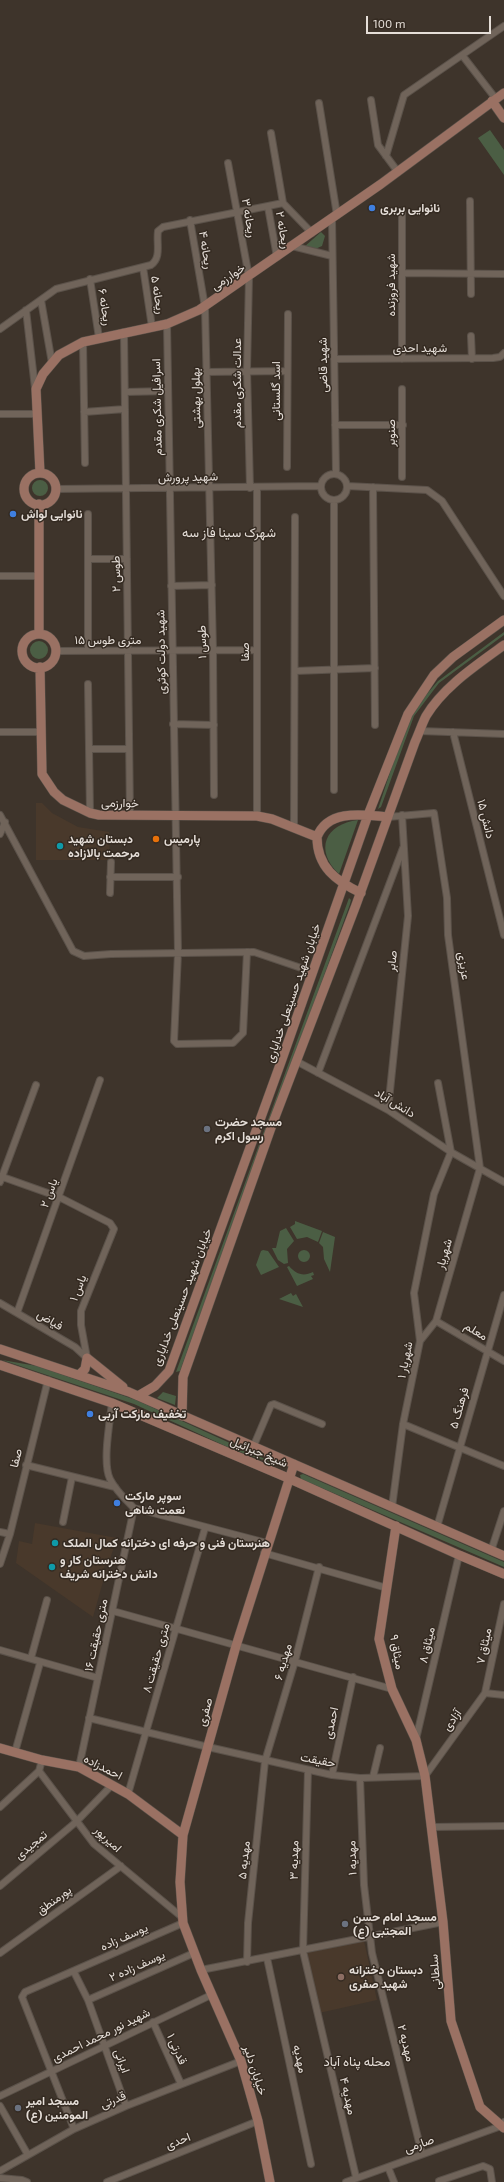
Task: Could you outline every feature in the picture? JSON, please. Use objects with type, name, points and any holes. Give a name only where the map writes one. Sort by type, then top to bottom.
[{"type":"street","points":[[386,156],[404,95],[504,26]]},
{"type":"street","points":[[462,55],[494,100],[504,118]]},
{"type":"street","name":"خوارزمی","points":[[40,473],[35,414],[36,389],[43,374],[64,352],[83,342],[167,324],[205,307],[398,172],[504,93]]},
{"type":"street","points":[[371,100],[378,145],[398,172]]},
{"type":"street","name":"شهید قاضی","points":[[319,103],[334,217],[332,256],[336,474]]},
{"type":"street","points":[[271,133],[283,204],[312,233]]},
{"type":"street","name":"ریحانه ۳","points":[[228,163],[249,277]]},
{"type":"street","points":[[470,201],[470,294]]},
{"type":"street","points":[[0,329],[56,289],[90,279],[143,267],[156,262],[158,256],[158,231],[163,227],[190,220],[283,204]]},
{"type":"street","name":"ریحانه ۲","points":[[268,207],[277,257]]},
{"type":"street","name":"شهید فروزنده","points":[[402,211],[402,359]]},
{"type":"street","name":"ریحانه ۴","points":[[190,220],[205,307]]},
{"type":"street","points":[[292,246],[332,256]]},
{"type":"street","name":"ریحانه ۵","points":[[143,267],[152,327]]},
{"type":"street","points":[[402,272],[504,274]]},
{"type":"street","name":"عدالت شکری مقدم","points":[[249,277],[247,370],[253,488]]},
{"type":"street","name":"ریحانه ۶","points":[[90,279],[99,338]]},
{"type":"street","points":[[41,300],[52,363]]},
{"type":"street","name":"بهلول بهشتی","points":[[205,307],[209,488]]},
{"type":"street","points":[[26,310],[36,389]]},
{"type":"street","name":"اسد گلستانی","points":[[287,467],[288,314]]},
{"type":"street","name":"اسرافیل شکری مقدم","points":[[167,324],[170,489]]},
{"type":"street","name":"طوس ۲","points":[[124,332],[130,815]]},
{"type":"street","points":[[471,336],[472,358]]},
{"type":"street","points":[[83,342],[85,463]]},
{"type":"street","name":"شهید احدی","points":[[334,359],[493,358],[500,357],[504,353]]},
{"type":"street","points":[[206,372],[247,370],[288,371]]},
{"type":"street","name":"صنوبر","points":[[402,389],[402,477]]},
{"type":"street","points":[[125,392],[168,391]]},
{"type":"street","points":[[84,412],[125,409]]},
{"type":"street","points":[[0,414],[35,414]]},
{"type":"street","points":[[335,425],[403,425]]},
{"type":"street","points":[[40,473],[48,475],[52,479],[56,488],[49,502],[39,504],[29,500],[24,491],[26,480],[30,476],[40,473]]},
{"type":"street","points":[[332,474],[336,474],[344,478],[347,486],[344,494],[334,500],[323,494],[321,486],[324,478],[332,474]]},
{"type":"street","name":"شهید پرورش","points":[[56,488],[170,489],[321,486]]},
{"type":"street","points":[[347,486],[427,490],[442,501],[504,596]]},
{"type":"street","points":[[373,487],[375,725]]},
{"type":"street","name":"طوس ۱","points":[[209,488],[212,585],[214,795]]},
{"type":"street","name":"صفا","points":[[253,488],[257,816]]},
{"type":"street","name":"شهید دولت کوثری","points":[[170,489],[174,815],[178,877],[178,953],[174,1041],[182,1045],[233,1043],[239,1039],[243,1033],[247,952]]},
{"type":"street","points":[[334,500],[334,790]]},
{"type":"street","points":[[39,504],[39,634]]},
{"type":"street","points":[[88,514],[88,651]]},
{"type":"street","points":[[294,828],[295,517]]},
{"type":"street","points":[[88,560],[127,559]]},
{"type":"street","points":[[0,576],[39,576]]},
{"type":"street","points":[[171,586],[212,585]]},
{"type":"street","name":"خیابان شهید حسینعلی خدایاری","points":[[138,1396],[155,1386],[169,1371],[368,815],[400,732],[419,695],[434,675],[453,657],[504,620]]},
{"type":"street","points":[[39,634],[51,638],[56,651],[50,663],[40,667],[34,667],[26,660],[22,650],[27,639],[39,634]]},
{"type":"street","name":"خیابان شهید حسینعلی خدایاری","points":[[182,1416],[183,1378],[296,1062],[361,893],[426,716],[450,687],[504,644]]},
{"type":"street","name":"۱۵ متری طوس","points":[[56,651],[256,650]]},
{"type":"street","name":"خوارزمی","points":[[40,667],[40,732],[42,774],[48,784],[63,800],[90,813],[99,815],[257,816],[317,837]]},
{"type":"street","points":[[295,671],[375,668]]},
{"type":"street","points":[[88,684],[90,813]]},
{"type":"street","points":[[173,724],[214,725]]},
{"type":"street","points":[[420,731],[504,734]]},
{"type":"street","points":[[0,732],[40,732]]},
{"type":"street","name":"دانش ۱۵","points":[[453,732],[504,935]]},
{"type":"street","points":[[89,749],[129,749]]},
{"type":"street","name":"عزیزی","points":[[388,817],[434,813],[447,898],[448,935],[480,1168]]},
{"type":"street","points":[[361,893],[344,885],[325,868],[318,851],[317,837],[322,829],[335,819],[349,814],[388,817]]},
{"type":"street","points":[[0,815],[73,951],[84,956],[254,952],[312,972]]},
{"type":"street","name":"صابر","points":[[388,1110],[408,916],[402,815]]},
{"type":"street","points":[[0,834],[4,822]]},
{"type":"street","points":[[318,1073],[404,846]]},
{"type":"street","points":[[110,862],[110,894]]},
{"type":"street","points":[[110,877],[178,877]]},
{"type":"street","name":"دانش آباد","points":[[296,1062],[388,1110],[451,1152],[504,1182]]},
{"type":"street","name":"یاس ۲","points":[[17,1313],[100,1080]]},
{"type":"street","points":[[438,1083],[451,1152]]},
{"type":"street","points":[[36,1085],[1,1178],[58,1198]]},
{"type":"street","name":"شهریار ۱","points":[[392,1507],[403,1424],[420,1341],[414,1293],[434,1194],[451,1152]]},
{"type":"street","name":"شهریار","points":[[420,1341],[436,1321],[480,1168]]},
{"type":"street","name":"یاس ۱","points":[[58,1198],[110,1223],[114,1229],[81,1311],[81,1325],[87,1358]]},
{"type":"street","name":"فرهنگ ۵","points":[[437,1527],[504,1295]]},
{"type":"street","name":"فیاض","points":[[0,1303],[74,1347],[87,1358]]},
{"type":"street","name":"معلم","points":[[436,1321],[504,1361]]},
{"type":"street","name":"شیخ جبرائیل","points":[[0,1349],[129,1392],[504,1556]]},
{"type":"street","points":[[79,1375],[85,1370],[87,1358],[129,1392]]},
{"type":"street","name":"شیخ جبرائیل","points":[[0,1365],[48,1380],[112,1403],[288,1478],[459,1556],[504,1574]]},
{"type":"street","points":[[169,1371],[173,1376],[183,1378]]},
{"type":"street","name":"صفا","points":[[0,1564],[10,1534],[48,1380]]},
{"type":"street","points":[[112,1403],[107,1451],[109,1478],[121,1496],[134,1508],[205,1528],[267,1543]]},
{"type":"street","points":[[254,1446],[271,1405],[274,1404],[322,1424]]},
{"type":"street","points":[[403,1424],[504,1466]]},
{"type":"street","name":"صفری","points":[[201,1970],[183,1921],[180,1882],[183,1835],[236,1646],[267,1543],[294,1464]]},
{"type":"street","points":[[26,1465],[115,1487]]},
{"type":"street","points":[[63,1522],[72,1477]]},
{"type":"street","name":"۱۶ متری حقیقت","points":[[79,1767],[134,1508]]},
{"type":"street","points":[[491,1551],[504,1511]]},
{"type":"street","name":"میثاق ۹","points":[[396,1526],[379,1639],[392,1689],[416,1740],[425,1776]]},
{"type":"street","name":"۸ متری حقیقت","points":[[128,1794],[205,1528]]},
{"type":"street","points":[[0,1532],[10,1534]]},
{"type":"street","points":[[264,1553],[319,1567],[387,1588]]},
{"type":"street","name":"میثاق ۸","points":[[416,1740],[459,1556]]},
{"type":"street","name":"مهدیه ۶","points":[[265,1761],[295,1661],[319,1567]]},
{"type":"street","points":[[31,1658],[47,1600]]},
{"type":"street","name":"میثاق ۷","points":[[485,1693],[504,1604]]},
{"type":"street","points":[[112,1611],[392,1689]]},
{"type":"street","points":[[0,1650],[98,1678]]},
{"type":"street","points":[[15,1752],[40,1662]]},
{"type":"street","name":"احمدی","points":[[332,1775],[353,1677]]},
{"type":"street","points":[[485,1693],[504,1695]]},
{"type":"street","name":"آزادی","points":[[425,1776],[485,1693]]},
{"type":"street","name":"حقیقت","points":[[89,1718],[208,1748],[332,1775],[360,1778],[425,1776]]},
{"type":"street","name":"احمدزاده","points":[[0,1748],[42,1760],[79,1767],[128,1794],[183,1835]]},
{"type":"street","points":[[373,1777],[380,1748]]},
{"type":"street","points":[[0,1807],[39,1771],[42,1760]]},
{"type":"street","name":"مهدیه ۵","points":[[246,1962],[248,1923],[265,1761]]},
{"type":"street","name":"مهدیه ۳","points":[[303,1951],[308,1770]]},
{"type":"street","name":"امیرپور","points":[[39,1771],[94,1844],[183,1921]]},
{"type":"street","name":"سلطانی","points":[[425,1776],[443,1922],[451,2022],[480,2108],[503,2125]]},
{"type":"street","name":"مهدیه ۱","points":[[360,1778],[364,1885],[369,1937]]},
{"type":"street","name":"تمجیدی","points":[[0,1886],[76,1822],[112,1785]]},
{"type":"street","points":[[432,1827],[504,1826]]},
{"type":"street","name":"پورمنطق","points":[[0,1953],[121,1866]]},
{"type":"street","name":"یوسف زاده","points":[[50,2072],[47,2058],[22,1997],[25,1992],[74,1972],[183,1921]]},
{"type":"street","points":[[201,1970],[303,1951],[443,1922]]},
{"type":"street","name":"مهدیه ۲","points":[[369,1937],[422,2154]]},
{"type":"street","name":"مهدیه ۴","points":[[303,1951],[356,2177]]},
{"type":"street","name":"یوسف زاده ۲","points":[[88,2000],[194,1952]]},
{"type":"street","name":"مهدیه","points":[[267,1958],[311,2164]]},
{"type":"street","name":"خیابان دلیر","points":[[201,1970],[241,2061],[258,2120],[270,2182]]},
{"type":"street","points":[[74,1972],[88,2000],[105,2046]]},
{"type":"street","name":"شهید نور محمد احمدی","points":[[0,2096],[212,1994]]},
{"type":"street","name":"قدرتی ۱","points":[[153,2022],[181,2084]]},
{"type":"street","name":"ایرانی","points":[[105,2046],[126,2106]]},
{"type":"street","name":"قدرتی","points":[[0,2171],[74,2129],[126,2106],[241,2061]]},
{"type":"street","points":[[50,2072],[74,2129]]},
{"type":"street","points":[[0,2106],[28,2155]]},
{"type":"street","name":"احدی","points":[[107,2182],[258,2120]]},
{"type":"street","name":"صارمی","points":[[346,2182],[356,2177],[388,2167],[503,2125]]},
{"type":"street","points":[[439,2181],[483,2166],[490,2169],[492,2182]]},
{"type":"street","points":[[388,2167],[394,2182]]},
{"type":"street","points":[[0,2178],[22,2180],[27,2182]]},
{"type":"shaded area","points":[[36,803],[42,803],[52,813],[78,827],[109,832],[110,860],[36,860]]},
{"type":"shaded area","points":[[35,1523],[117,1538],[109,1562],[106,1563],[104,1568],[106,1571],[93,1617],[16,1563],[19,1541],[32,1544]]},
{"type":"shaded area","name":"دبستان دخترانه شهید صفری","points":[[364,1941],[377,2000],[319,2013],[306,1953]]},
{"type":"green space","points":[[490,130],[504,150],[504,175],[478,138]]},
{"type":"green space","points":[[321,232],[325,236],[322,246],[313,250],[304,247]]},
{"type":"green space","points":[[37,480],[43,480],[48,485],[46,494],[43,496],[37,496],[32,491],[32,485]]},
{"type":"green space","points":[[504,632],[504,635],[439,683],[414,716],[381,807],[378,809],[400,742],[412,715],[421,701],[438,681]]},
{"type":"green space","points":[[39,641],[45,644],[48,650],[45,656],[39,659],[33,656],[30,650],[33,644]]},
{"type":"green space","points":[[358,820],[339,874],[331,865],[327,856],[325,847],[327,840],[331,833],[338,827],[347,822]]},
{"type":"green space","points":[[349,898],[351,900],[350,904],[180,1371],[176,1372]]},
{"type":"green space","points":[[295,1221],[322,1231],[318,1242],[307,1237],[297,1239],[290,1227],[295,1224]]},
{"type":"green space","points":[[286,1228],[294,1241],[287,1249],[288,1263],[284,1264],[278,1260],[272,1248],[276,1248],[280,1231]]},
{"type":"green space","points":[[323,1232],[335,1237],[330,1272],[324,1259],[323,1247],[319,1243]]},
{"type":"green space","points":[[304,1250],[308,1252],[310,1256],[308,1260],[304,1262],[300,1260],[298,1256],[300,1252]]},
{"type":"green space","points":[[261,1251],[268,1251],[279,1267],[261,1275],[256,1265]]},
{"type":"green space","points":[[289,1266],[300,1274],[309,1274],[313,1272],[314,1275],[311,1276],[313,1279],[297,1286],[287,1267]]},
{"type":"green space","points":[[291,1293],[293,1296],[296,1294],[303,1307],[279,1299]]},
{"type":"green space","points":[[2,1360],[37,1366],[136,1400],[278,1465],[234,1450],[134,1404]]},
{"type":"green space","points":[[163,1392],[176,1396],[175,1405],[157,1398]]},
{"type":"green space","points":[[303,1474],[504,1562],[504,1567],[301,1479],[300,1475]]},
{"type":"place","name":"نانوایی بربری","points":[[372,208]]},
{"type":"place","name":"نانوایی لواش","points":[[13,514]]},
{"type":"place","name":"پارمیس","points":[[156,839]]},
{"type":"place","name":"دبستان شهید مرحمت بالازاده","points":[[60,846]]},
{"type":"place","name":"مسجد حضرت رسول اکرم","points":[[207,1129]]},
{"type":"place","name":"تخفیف مارکت آربی","points":[[90,1414]]},
{"type":"place","name":"سوپر مارکت نعمت شاهی","points":[[117,1503]]},
{"type":"place","name":"هنرستان فنی و حرفه ای دخترانه کمال الملک","points":[[55,1543]]},
{"type":"place","name":"هنرستان کار و دانش دخترانه شریف","points":[[52,1567]]},
{"type":"place","name":"مسجد امام حسن المجتبی (ع)","points":[[345,1924]]},
{"type":"place","name":"دبستان دخترانه شهید صفری","points":[[341,1977]]},
{"type":"place","name":"مسجد امیر المومنین (ع)","points":[[18,2108]]},
{"type":"district","name":"شهرک سینا فاز سه","points":[[229,533]]},
{"type":"district","name":"محله پناه آباد","points":[[357,2062]]}]
